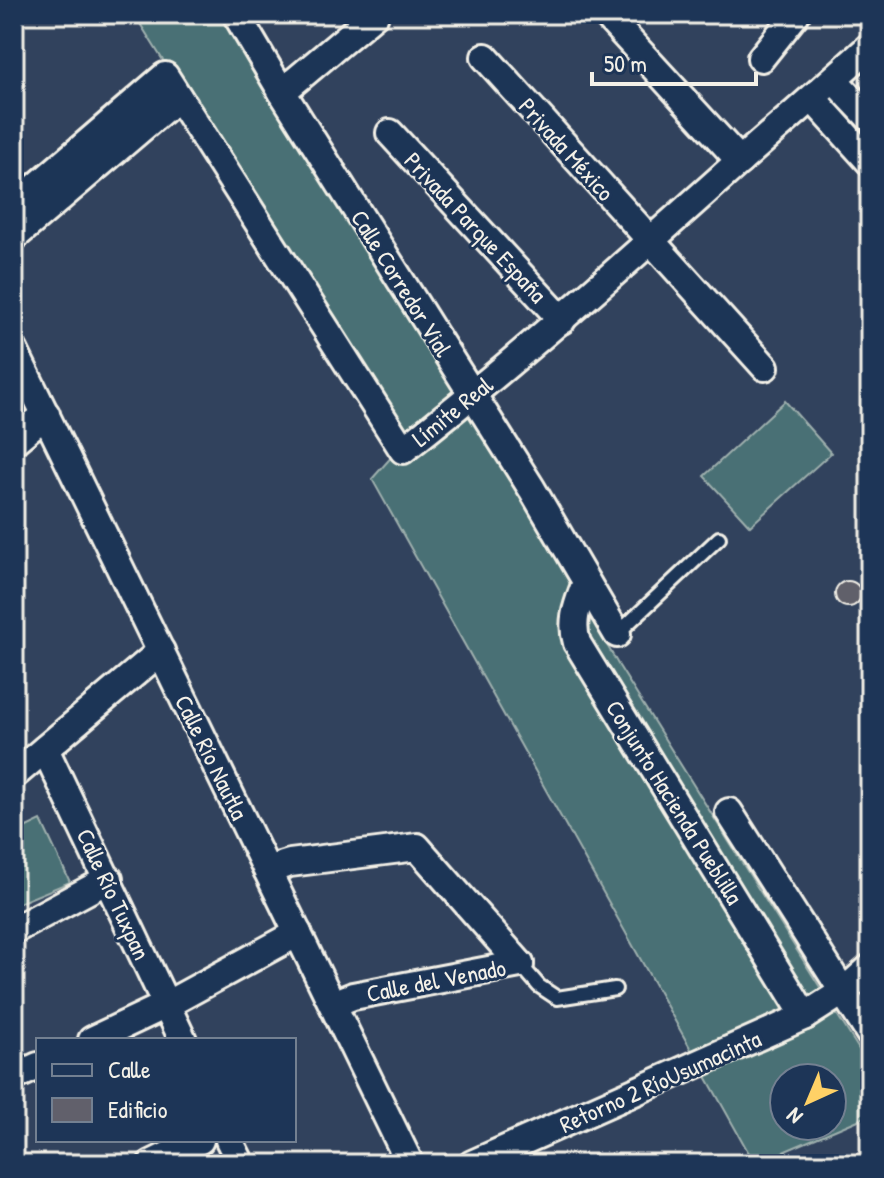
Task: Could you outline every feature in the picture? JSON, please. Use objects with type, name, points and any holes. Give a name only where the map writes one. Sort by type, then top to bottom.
[{"type":"street","name":"Calle Corredor Vial","points":[[236,14],[617,634]]},
{"type":"street","points":[[282,92],[375,14]]},
{"type":"street","points":[[605,14],[740,161]]},
{"type":"street","points":[[761,58],[796,14]]},
{"type":"street","name":"Límite Real","points":[[172,86],[403,450],[473,396],[562,320],[870,46]]},
{"type":"street","name":"Privada México","points":[[485,57],[765,367]]},
{"type":"street","points":[[834,80],[870,118]]},
{"type":"street","points":[[14,206],[172,86]]},
{"type":"street","points":[[14,237],[172,86]]},
{"type":"street","points":[[813,99],[870,162]]},
{"type":"street","name":"Privada Parque España","points":[[390,133],[562,320]]},
{"type":"street","name":"Calle Río Nautla","points":[[14,350],[410,1164]]},
{"type":"street","points":[[14,441],[46,414]]},
{"type":"street","name":"Conjunto Hacienda Pueblilla","points":[[586,582],[572,626],[577,643],[805,1016]]},
{"type":"street","points":[[14,775],[161,651]]},
{"type":"street","name":"Calle Río Tuxpan","points":[[45,749],[182,1038]]},
{"type":"street","points":[[729,812],[870,1034]]},
{"type":"street","name":"Calle del Venado","points":[[267,870],[290,863],[417,847],[520,964]]},
{"type":"street","points":[[14,930],[109,879]]},
{"type":"street","points":[[96,1038],[166,1005],[298,933]]},
{"type":"street","name":"Calle del Venado","points":[[333,1004],[353,996],[520,964]]},
{"type":"street","points":[[844,991],[870,968]]},
{"type":"street","name":"Retorno 2 RíoUsumacinta","points":[[472,1164],[805,1016],[844,991]]},
{"type":"street","points":[[14,1077],[36,1067]]},
{"type":"street","points":[[151,1164],[196,1142]]},
{"type":"street","points":[[230,1142],[241,1164]]},
{"type":"lane","points":[[617,634],[719,538]]},
{"type":"lane","points":[[520,964],[539,986],[557,998],[615,989]]},
{"type":"green space","points":[[134,14],[236,14],[466,398],[619,666],[870,1067],[870,1115],[848,1124],[848,1062],[768,1062],[768,1142],[807,1142],[755,1164],[372,479],[403,444]]},
{"type":"green space","points":[[785,401],[831,453],[750,526],[704,476]]},
{"type":"green space","points":[[41,820],[70,882],[14,905],[14,833]]},
{"type":"building","points":[[848,581],[857,585],[861,594],[857,603],[848,607],[839,603],[835,594],[839,585]]}]
